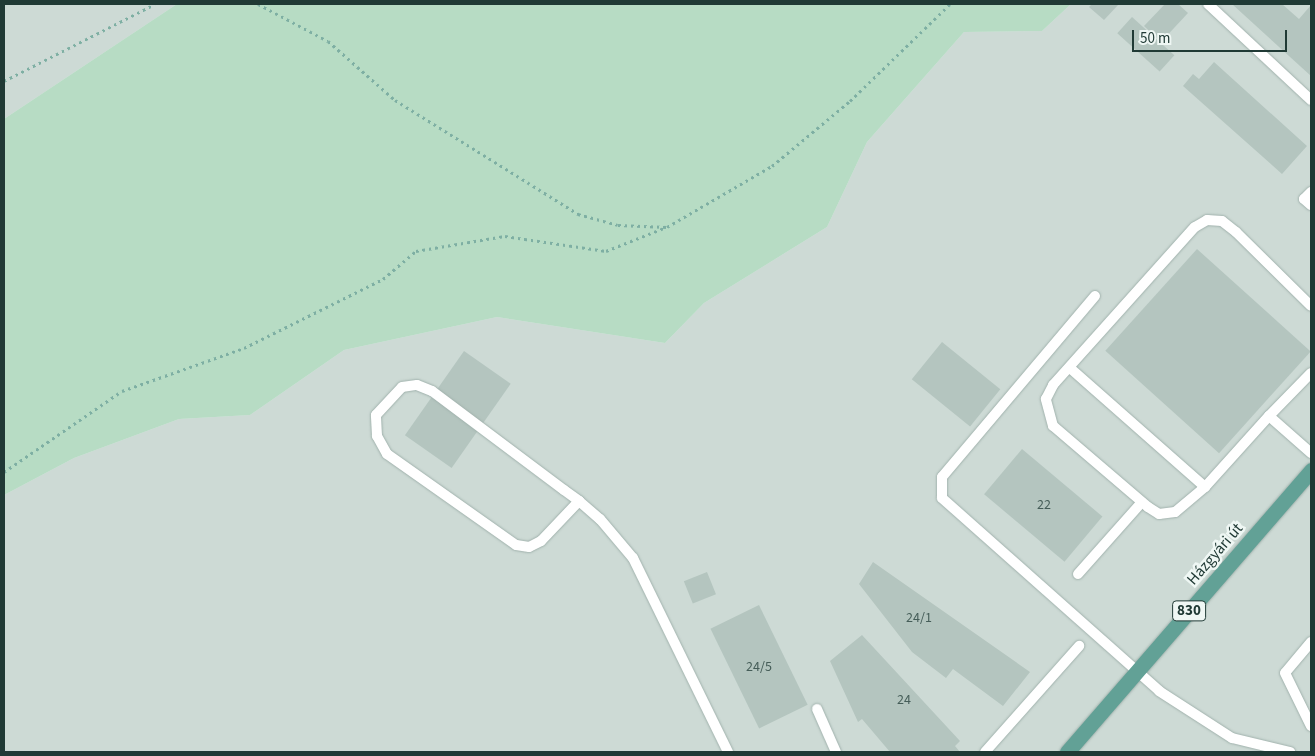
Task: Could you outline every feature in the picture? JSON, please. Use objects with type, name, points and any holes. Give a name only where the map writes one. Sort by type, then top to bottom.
[{"type":"main road","name":"Házgyári út","points":[[1067,752],[1311,470]]},
{"type":"lane","points":[[1208,4],[1311,100]]},
{"type":"lane","points":[[1311,192],[1304,199],[1311,205]]},
{"type":"lane","points":[[1311,306],[1236,232],[1222,221],[1207,220],[1195,227],[1070,368],[1046,398],[1053,426],[1142,502],[1159,514],[1175,512],[1205,487],[1311,373]]},
{"type":"lane","points":[[1095,296],[942,477],[940,490],[942,498],[1139,669],[1160,691],[1232,738],[1290,752]]},
{"type":"lane","points":[[1070,368],[1205,487]]},
{"type":"lane","points":[[579,502],[541,541],[529,548],[516,545],[387,454],[377,436],[376,415],[391,395],[417,385],[579,502],[633,558],[728,752]]},
{"type":"lane","points":[[1269,416],[1311,452]]},
{"type":"lane","points":[[1078,574],[1142,502]]},
{"type":"lane","points":[[1311,642],[1285,673],[1311,726]]},
{"type":"lane","points":[[985,752],[1079,646]]},
{"type":"lane","points":[[817,709],[836,752]]},
{"type":"path","points":[[4,81],[155,4]]},
{"type":"path","points":[[258,4],[328,41],[395,100],[578,214],[618,225],[667,227]]},
{"type":"path","points":[[4,472],[122,391],[244,348],[383,279],[416,251],[505,236],[606,251],[667,227],[772,166],[850,101],[950,4]]},
{"type":"shaded area","points":[[4,4],[177,4],[4,119]]},
{"type":"shaded area","points":[[1071,4],[1311,4],[1311,752],[4,752],[4,495],[74,458],[179,419],[250,415],[344,350],[497,317],[665,343],[704,303],[827,227],[867,142],[964,32],[1042,31]]},
{"type":"green space","points":[[177,4],[1071,4],[1042,31],[964,32],[867,142],[827,227],[704,303],[665,343],[497,317],[344,350],[250,415],[179,419],[74,458],[4,495],[4,119]]},
{"type":"building","points":[[1092,4],[1119,4],[1104,20],[1089,7]]},
{"type":"building","points":[[1165,4],[1178,4],[1188,13],[1161,42],[1144,26]]},
{"type":"building","points":[[1232,4],[1282,4],[1299,19],[1311,5],[1311,76]]},
{"type":"building","points":[[1132,17],[1174,55],[1160,71],[1117,33]]},
{"type":"building","points":[[1214,62],[1307,146],[1282,174],[1183,86],[1193,74],[1199,79]]},
{"type":"building","points":[[1197,249],[1311,351],[1219,453],[1105,351]]},
{"type":"building","points":[[942,342],[1000,389],[970,427],[912,379]]},
{"type":"building","points":[[464,351],[511,384],[452,468],[405,435]]},
{"type":"building","points":[[1022,449],[1102,516],[1065,562],[984,494]]},
{"type":"building","points":[[873,562],[1030,672],[1003,706],[953,669],[946,678],[912,652],[859,584]]},
{"type":"building","points":[[707,572],[716,594],[693,604],[684,581]]},
{"type":"building","points":[[759,605],[808,705],[759,728],[710,629]]},
{"type":"building","points":[[862,635],[960,741],[955,746],[960,752],[890,752],[862,719],[858,722],[830,661]]}]
